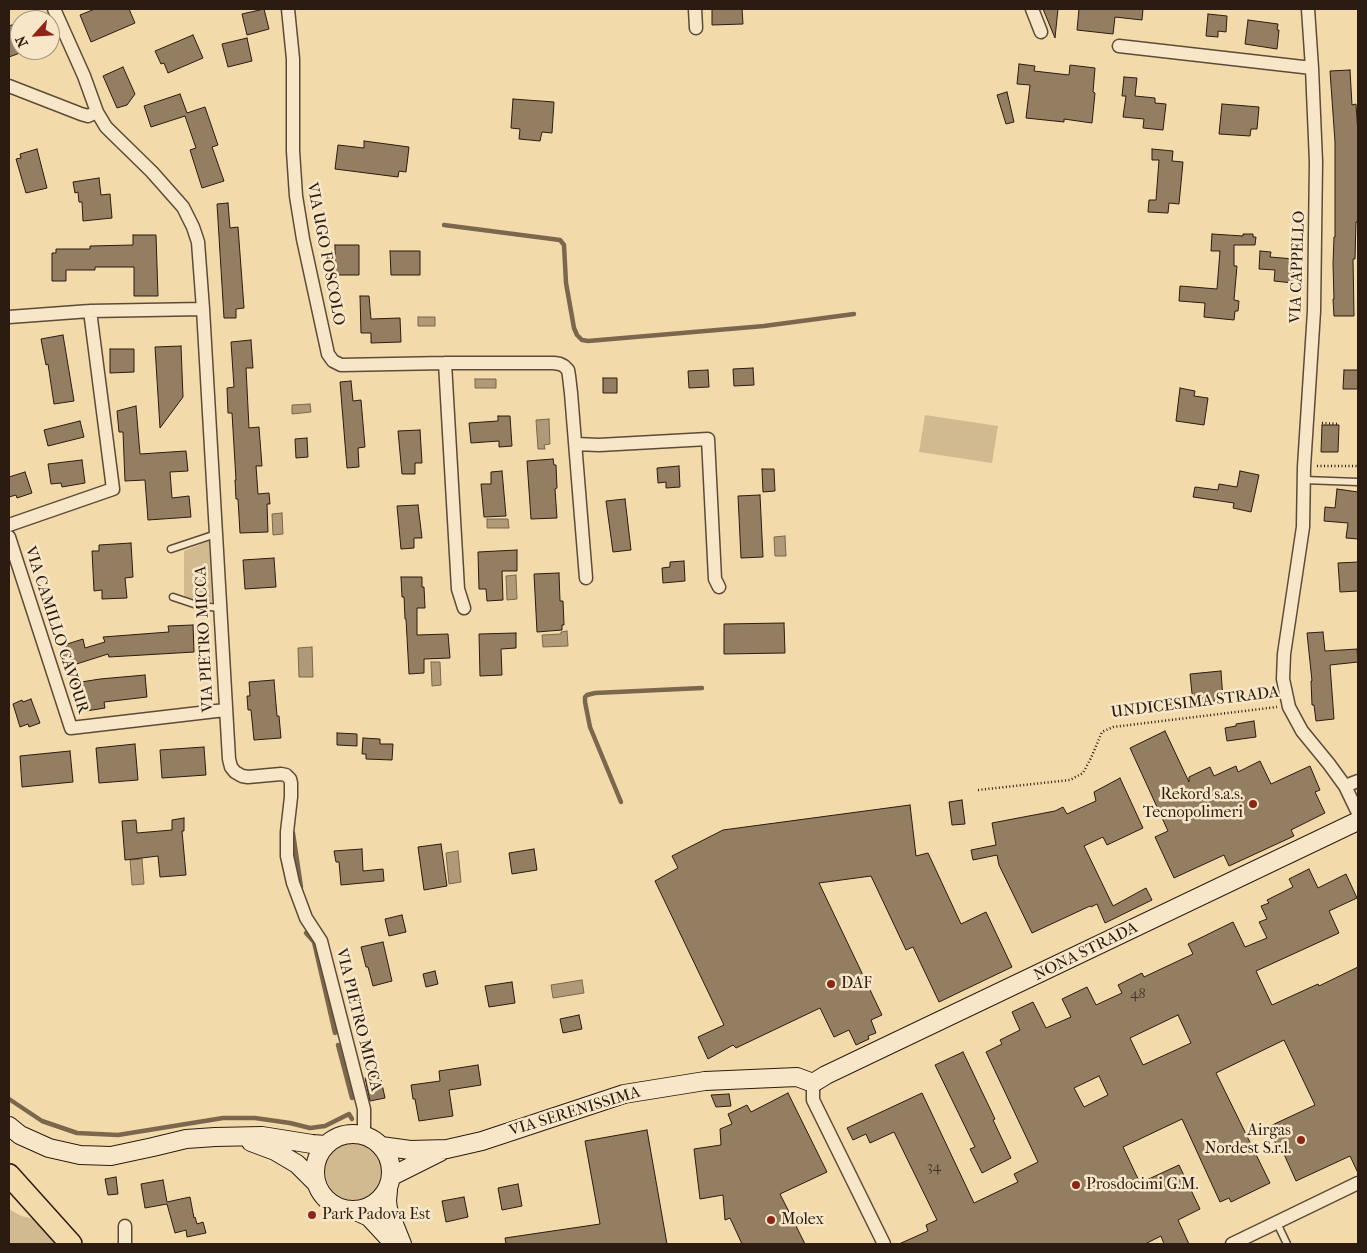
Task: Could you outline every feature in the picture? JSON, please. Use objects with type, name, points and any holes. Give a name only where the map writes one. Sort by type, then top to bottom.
[{"type":"highway","points":[[9,1175],[72,1244]]},
{"type":"street","name":"VIA PIETRO MICCA","points":[[54,9],[84,76],[97,112],[106,127],[152,172],[183,207],[198,242],[228,759],[235,772],[242,776],[281,774],[290,778],[291,797],[287,832],[288,856],[293,883],[306,918],[321,941],[364,1109],[364,1135]]},
{"type":"street","name":"VIA UGO FOSCOLO","points":[[288,9],[293,58],[293,151],[296,196],[303,239],[328,354],[333,361],[341,365],[554,363],[564,366],[568,370],[569,376],[586,578]]},
{"type":"street","points":[[695,9],[696,28]]},
{"type":"street","points":[[1032,9],[1041,32]]},
{"type":"street","name":"VIA CAPPELLO","points":[[1289,707],[1283,679],[1284,654],[1303,526],[1304,473],[1314,311],[1316,162],[1308,9]]},
{"type":"street","points":[[1119,46],[1312,68]]},
{"type":"street","points":[[9,86],[81,114],[88,116],[97,112]]},
{"type":"street","points":[[9,316],[90,310],[203,309]]},
{"type":"street","points":[[9,525],[113,489],[90,310]]},
{"type":"street","points":[[445,363],[458,589],[464,608]]},
{"type":"street","points":[[576,444],[599,445],[708,439],[715,579],[719,587]]},
{"type":"street","name":"VIA CAMILLO CAVOUR","points":[[9,538],[71,728],[225,710]]},
{"type":"street","name":"UNDICESIMA STRADA","points":[[1289,707],[1302,731],[1345,786],[1358,813]]},
{"type":"street","points":[[1345,786],[1358,781]]},
{"type":"street","name":"NONA STRADA","points":[[813,1083],[1358,821]]},
{"type":"street","name":"VIA SERENISSIMA","points":[[364,1135],[381,1146],[410,1150],[447,1149],[482,1141],[624,1094],[705,1081],[797,1077],[813,1083]]},
{"type":"street","points":[[813,1083],[812,1100],[884,1244]]},
{"type":"street","points":[[9,1126],[20,1134],[49,1148],[80,1155],[111,1156],[186,1139],[229,1136],[262,1136],[326,1145]]},
{"type":"street","points":[[364,1135],[350,1134],[337,1137],[326,1145],[316,1162],[314,1172],[316,1183],[322,1195],[331,1204],[343,1210],[356,1211],[369,1217],[394,1244]]},
{"type":"street","points":[[238,1137],[275,1151],[297,1164],[316,1183]]},
{"type":"street","points":[[381,1146],[391,1165],[387,1201],[388,1209],[402,1244]]},
{"type":"street","name":"VIA SERENISSIMA","points":[[356,1211],[369,1208],[380,1200],[390,1183],[447,1149]]},
{"type":"street","points":[[1232,1244],[1358,1183]]},
{"type":"street","points":[[124,1244],[125,1226]]},
{"type":"lane","points":[[1304,473],[1358,482]]},
{"type":"lane","points":[[171,549],[216,534]]},
{"type":"lane","points":[[173,598],[200,606],[220,608]]},
{"type":"lane","points":[[1277,1222],[1287,1244]]},
{"type":"path","points":[[1322,423],[1339,424]]},
{"type":"path","points":[[1304,473],[1358,466]]},
{"type":"path","name":"UNDICESIMA STRADA","points":[[978,790],[1070,780],[1083,773],[1092,758],[1102,732],[1113,727],[1270,707],[1289,707]]},
{"type":"shaded area","points":[[418,317],[435,317],[435,326],[418,326]]},
{"type":"shaded area","points":[[475,379],[496,379],[496,388],[475,388]]},
{"type":"shaded area","points":[[310,404],[311,412],[292,414],[292,405]]},
{"type":"shaded area","points":[[925,415],[998,426],[992,463],[919,452]]},
{"type":"shaded area","points":[[549,419],[550,444],[544,445],[545,449],[538,449],[536,420]]},
{"type":"shaded area","points":[[282,513],[283,534],[273,535],[272,514]]},
{"type":"shaded area","points":[[487,519],[508,519],[509,528],[487,528]]},
{"type":"shaded area","points":[[785,536],[786,556],[775,556],[774,537]]},
{"type":"shaded area","points":[[209,541],[212,602],[187,598],[184,595],[184,551]]},
{"type":"shaded area","points":[[516,575],[517,599],[507,600],[506,576]]},
{"type":"shaded area","points":[[567,631],[568,646],[543,647],[542,635],[561,634],[561,632]]},
{"type":"shaded area","points":[[312,647],[313,677],[299,677],[298,648]]},
{"type":"shaded area","points":[[431,662],[440,662],[441,685],[432,686]]},
{"type":"shaded area","points":[[458,851],[461,882],[449,884],[446,853]]},
{"type":"shaded area","points":[[142,859],[144,884],[132,885],[130,860]]},
{"type":"shaded area","points":[[582,980],[584,993],[553,998],[551,985]]},
{"type":"shaded area","points":[[354,1142],[365,1144],[378,1155],[383,1171],[381,1182],[370,1195],[354,1200],[343,1198],[330,1187],[325,1171],[327,1160],[338,1147]]},
{"type":"shaded area","points":[[9,1209],[21,1216],[38,1220],[60,1244],[14,1244],[9,1242]]},
{"type":"building","points":[[95,9],[129,9],[135,23],[91,42],[80,15]]},
{"type":"building","points":[[264,9],[269,29],[247,35],[242,14]]},
{"type":"building","points":[[712,9],[742,9],[743,24],[712,25]]},
{"type":"building","points":[[1043,9],[1058,9],[1055,38]]},
{"type":"building","points":[[1079,9],[1143,9],[1142,20],[1115,17],[1113,34],[1077,30]]},
{"type":"building","points":[[1208,14],[1227,16],[1226,32],[1218,31],[1218,37],[1206,36]]},
{"type":"building","points":[[1248,20],[1278,24],[1277,49],[1245,44]]},
{"type":"building","points":[[9,26],[10,26],[9,57]]},
{"type":"building","points":[[193,35],[203,58],[168,73],[164,63],[161,64],[155,51]]},
{"type":"building","points":[[247,38],[252,61],[228,67],[222,44]]},
{"type":"building","points":[[1019,64],[1035,66],[1034,71],[1069,75],[1070,65],[1095,68],[1092,123],[1064,119],[1064,122],[1026,118],[1030,85],[1017,84]]},
{"type":"building","points":[[123,67],[135,94],[127,105],[117,108],[103,76]]},
{"type":"building","points":[[1350,70],[1352,105],[1356,104],[1358,134],[1358,222],[1356,222],[1355,259],[1353,259],[1354,316],[1334,316],[1335,142],[1330,71]]},
{"type":"building","points":[[1124,77],[1137,78],[1135,96],[1155,98],[1155,103],[1166,104],[1163,130],[1143,128],[1144,119],[1123,117],[1126,96],[1122,96]]},
{"type":"building","points":[[1007,92],[1014,122],[1006,124],[997,95]]},
{"type":"building","points":[[180,94],[187,113],[205,107],[218,145],[212,147],[224,181],[202,188],[190,150],[196,148],[185,116],[151,127],[144,106]]},
{"type":"building","points":[[513,99],[554,102],[552,133],[542,132],[540,141],[519,139],[520,129],[511,128]]},
{"type":"building","points":[[1222,104],[1259,107],[1257,129],[1251,129],[1250,136],[1219,134]]},
{"type":"building","points":[[364,141],[409,147],[406,172],[399,171],[398,177],[335,169],[338,145],[364,148]]},
{"type":"building","points":[[37,149],[47,188],[26,193],[16,159],[21,158],[20,154]]},
{"type":"building","points":[[1152,149],[1173,151],[1172,161],[1183,162],[1179,204],[1169,203],[1168,213],[1148,212],[1149,200],[1156,200],[1159,160],[1152,160]]},
{"type":"building","points":[[99,178],[101,195],[110,194],[112,218],[83,221],[82,202],[79,202],[78,192],[75,193],[73,182]]},
{"type":"building","points":[[228,203],[230,228],[238,227],[244,308],[236,309],[236,318],[224,318],[217,204]]},
{"type":"building","points":[[1212,234],[1243,236],[1243,234],[1253,234],[1253,237],[1256,237],[1255,245],[1234,245],[1234,266],[1237,266],[1234,300],[1239,301],[1238,311],[1235,311],[1234,320],[1204,317],[1205,303],[1179,301],[1180,286],[1217,289],[1220,251],[1211,251]]},
{"type":"building","points":[[133,235],[156,235],[158,296],[134,296],[134,267],[95,267],[95,270],[66,270],[66,281],[52,281],[52,253],[56,253],[56,249],[90,249],[90,246],[133,245]]},
{"type":"building","points":[[335,245],[359,245],[359,275],[335,275]]},
{"type":"building","points":[[390,251],[420,251],[420,275],[391,275]]},
{"type":"building","points":[[1260,251],[1271,252],[1270,257],[1294,259],[1293,283],[1274,281],[1275,270],[1259,269]]},
{"type":"building","points":[[360,296],[369,296],[371,319],[400,318],[401,342],[371,343],[371,333],[361,333]]},
{"type":"building","points":[[63,335],[74,401],[54,404],[48,364],[46,365],[41,339]]},
{"type":"building","points":[[251,340],[253,368],[246,368],[249,428],[259,427],[262,466],[256,466],[258,494],[269,493],[270,504],[267,504],[268,532],[240,533],[238,499],[236,499],[232,413],[228,413],[227,388],[234,387],[231,342]]},
{"type":"building","points":[[181,346],[183,397],[160,428],[155,347]]},
{"type":"building","points":[[110,349],[134,349],[134,372],[110,373]]},
{"type":"building","points":[[753,368],[754,385],[734,386],[733,369]]},
{"type":"building","points":[[708,370],[709,387],[689,388],[688,371]]},
{"type":"building","points":[[1344,370],[1358,370],[1358,389],[1343,389]]},
{"type":"building","points":[[603,378],[617,378],[617,393],[603,393]]},
{"type":"building","points":[[351,381],[353,401],[361,400],[365,447],[358,448],[359,467],[347,468],[340,382]]},
{"type":"building","points":[[1180,388],[1195,391],[1194,396],[1208,398],[1204,425],[1176,421]]},
{"type":"building","points":[[136,406],[140,454],[186,451],[188,471],[170,472],[172,498],[189,496],[191,517],[148,520],[145,480],[125,481],[123,432],[119,432],[117,411]]},
{"type":"building","points":[[498,416],[510,416],[512,446],[499,447],[499,441],[471,443],[469,423],[498,421]]},
{"type":"building","points":[[80,421],[84,437],[48,446],[44,430]]},
{"type":"building","points":[[1322,425],[1339,425],[1338,452],[1321,452]]},
{"type":"building","points":[[420,430],[422,463],[415,463],[415,474],[402,474],[398,431]]},
{"type":"building","points":[[307,438],[308,457],[296,458],[295,439]]},
{"type":"building","points":[[553,459],[554,465],[556,465],[557,518],[531,519],[527,461]]},
{"type":"building","points":[[82,460],[85,483],[62,487],[61,483],[51,484],[48,464]]},
{"type":"building","points":[[679,466],[680,487],[666,488],[666,482],[658,483],[657,468]]},
{"type":"building","points":[[762,469],[774,469],[775,491],[763,492]]},
{"type":"building","points":[[502,471],[506,516],[484,517],[481,484],[491,484],[491,472]]},
{"type":"building","points":[[1240,471],[1259,475],[1251,512],[1233,508],[1234,503],[1193,497],[1195,487],[1218,490],[1219,484],[1237,487]]},
{"type":"building","points":[[25,472],[32,493],[17,498],[16,495],[9,497],[9,477]]},
{"type":"building","points":[[1337,489],[1358,492],[1358,539],[1346,538],[1348,523],[1324,521],[1325,507],[1335,508]]},
{"type":"building","points":[[760,495],[763,557],[741,558],[738,496]]},
{"type":"building","points":[[625,499],[631,550],[613,552],[606,501]]},
{"type":"building","points":[[418,505],[422,538],[414,538],[414,548],[401,549],[397,506]]},
{"type":"building","points":[[131,543],[133,577],[125,578],[127,598],[102,599],[102,590],[94,591],[92,551],[99,551],[99,545]]},
{"type":"building","points":[[517,550],[517,571],[502,571],[503,600],[487,601],[486,589],[479,589],[478,552]]},
{"type":"building","points":[[274,558],[276,587],[245,589],[243,560]]},
{"type":"building","points":[[684,561],[685,581],[663,583],[662,568],[670,567],[670,562]]},
{"type":"building","points":[[1358,562],[1358,591],[1340,592],[1338,563]]},
{"type":"building","points":[[559,573],[560,601],[563,601],[564,625],[562,625],[562,630],[537,632],[534,574]]},
{"type":"building","points":[[401,577],[422,577],[425,608],[417,608],[417,635],[448,634],[450,658],[424,659],[424,673],[409,674],[406,619]]},
{"type":"building","points":[[784,623],[785,653],[724,654],[724,624]]},
{"type":"building","points":[[193,625],[194,652],[109,657],[108,654],[67,667],[61,646],[83,639],[85,648],[105,642],[103,637],[169,632],[168,626]]},
{"type":"building","points":[[1323,632],[1325,651],[1357,649],[1358,662],[1330,665],[1334,719],[1316,721],[1314,705],[1312,705],[1312,681],[1307,633]]},
{"type":"building","points":[[516,633],[516,648],[501,649],[502,675],[480,676],[479,634]]},
{"type":"building","points":[[1221,671],[1223,700],[1193,703],[1190,674]]},
{"type":"building","points":[[145,675],[147,697],[104,702],[105,708],[80,712],[75,683]]},
{"type":"building","points":[[274,680],[281,738],[254,740],[251,710],[248,710],[249,682]]},
{"type":"building","points":[[31,699],[40,723],[29,727],[28,724],[20,727],[13,704]]},
{"type":"building","points":[[1254,721],[1256,737],[1227,741],[1225,728]]},
{"type":"building","name":"Rekord s.a.s. Tecnopolimeri","points":[[1165,731],[1189,782],[1189,777],[1210,767],[1214,776],[1236,766],[1238,772],[1260,761],[1271,784],[1310,766],[1320,790],[1315,792],[1325,813],[1291,830],[1294,836],[1229,866],[1224,855],[1174,878],[1155,837],[1168,831],[1130,748]]},
{"type":"building","points":[[337,733],[357,734],[357,746],[337,745]]},
{"type":"building","points":[[363,738],[380,739],[380,744],[393,744],[392,760],[366,759],[366,754],[362,754]]},
{"type":"building","points":[[135,744],[138,780],[99,783],[96,748]]},
{"type":"building","points":[[204,747],[206,775],[162,778],[160,750]]},
{"type":"building","points":[[70,751],[73,782],[22,787],[20,756]]},
{"type":"building","points":[[1120,778],[1143,828],[1107,845],[1103,837],[1084,846],[1113,906],[1146,888],[1152,900],[1105,923],[1097,904],[1032,933],[999,865],[997,855],[973,860],[971,850],[996,845],[992,823],[1055,811],[1063,807],[1067,814],[1096,801],[1094,792]]},
{"type":"building","points":[[962,800],[965,824],[952,825],[949,802]]},
{"type":"building","points":[[910,805],[916,856],[928,853],[961,924],[986,912],[1012,967],[939,1002],[913,947],[906,950],[871,876],[819,883],[882,1015],[871,1020],[876,1033],[868,1036],[869,1039],[856,1045],[849,1030],[834,1037],[820,1008],[736,1048],[733,1045],[708,1059],[698,1037],[724,1025],[655,881],[678,868],[672,856],[723,830]]},
{"type":"building","points":[[184,818],[184,831],[182,831],[186,875],[160,877],[158,856],[125,860],[122,821],[136,820],[137,833],[172,830],[172,820]]},
{"type":"building","points":[[441,844],[447,886],[424,890],[418,847]]},
{"type":"building","points":[[362,849],[363,871],[383,869],[384,881],[341,885],[339,862],[336,862],[334,851]]},
{"type":"building","points":[[534,849],[537,870],[512,874],[509,853]]},
{"type":"building","points":[[1309,869],[1318,888],[1346,874],[1357,898],[1329,911],[1339,933],[1256,971],[1272,1005],[1318,984],[1319,986],[1358,967],[1358,1173],[1350,1156],[1296,1181],[1283,1152],[1280,1153],[1268,1127],[1315,1105],[1284,1040],[1216,1073],[1270,1183],[1231,1202],[1229,1198],[1220,1202],[1182,1119],[1123,1147],[1140,1183],[1179,1165],[1200,1209],[1178,1220],[1189,1244],[1164,1244],[1161,1236],[1145,1244],[899,1244],[928,1231],[926,1225],[937,1220],[894,1132],[870,1143],[866,1134],[853,1140],[847,1128],[922,1093],[974,1203],[1018,1182],[1014,1174],[1038,1162],[986,1052],[1002,1044],[1000,1040],[1020,1030],[1012,1012],[1033,1002],[1046,1028],[1071,1017],[1062,999],[1087,987],[1096,1005],[1122,993],[1118,985],[1142,973],[1144,977],[1193,954],[1188,944],[1233,922],[1245,947],[1267,938],[1259,922],[1267,919],[1261,906],[1269,903],[1267,900],[1293,887],[1289,879]],"holes":[[[1178,1015],[1191,1043],[1143,1065],[1130,1038]],[[1099,1076],[1108,1095],[1084,1107],[1074,1088]]]},
{"type":"building","points":[[402,915],[406,932],[389,936],[385,919]]},
{"type":"building","points":[[383,942],[392,981],[373,986],[361,947]]},
{"type":"building","points":[[435,971],[438,984],[426,987],[423,974]]},
{"type":"building","points":[[512,982],[515,1003],[489,1007],[485,986]]},
{"type":"building","points":[[579,1015],[582,1029],[563,1033],[560,1019]]},
{"type":"building","points":[[963,1052],[995,1119],[993,1120],[1011,1158],[982,1173],[970,1149],[975,1147],[935,1065]]},
{"type":"building","points":[[478,1065],[481,1085],[449,1090],[453,1116],[419,1121],[411,1085],[440,1081],[439,1071]]},
{"type":"building","points":[[380,1075],[385,1098],[370,1101],[365,1078]]},
{"type":"building","points":[[788,1093],[827,1172],[780,1194],[805,1244],[742,1244],[730,1218],[725,1220],[723,1195],[700,1199],[694,1149],[721,1145],[720,1129],[732,1124],[728,1114],[747,1105],[751,1112]]},
{"type":"building","points":[[729,1094],[731,1106],[716,1107],[711,1095]]},
{"type":"building","points":[[647,1130],[667,1244],[506,1244],[505,1238],[600,1224],[585,1141]]},
{"type":"building","points":[[116,1177],[118,1194],[108,1195],[105,1179]]},
{"type":"building","points":[[163,1180],[167,1202],[190,1197],[194,1218],[197,1224],[203,1222],[206,1233],[187,1237],[186,1230],[175,1233],[167,1204],[145,1208],[141,1184]]},
{"type":"building","points":[[518,1184],[522,1206],[502,1210],[498,1188]]},
{"type":"building","points":[[464,1197],[468,1217],[446,1222],[442,1201]]},
{"type":"waterway","points":[[444,225],[560,240],[564,245],[566,283],[574,328],[582,340],[764,326],[854,314]]},
{"type":"waterway","points":[[621,802],[590,727],[585,697],[595,693],[702,688]]},
{"type":"waterway","points":[[293,833],[301,887]]},
{"type":"waterway","points":[[306,933],[314,942],[335,1033]]},
{"type":"waterway","points":[[338,1045],[352,1098]]},
{"type":"waterway","points":[[9,1099],[42,1121],[77,1133],[118,1135],[223,1118],[255,1118],[310,1128],[325,1126],[349,1114],[352,1119]]},
{"type":"place","name":"Rekord s.a.s. Tecnopolimeri","points":[[1253,804]]},
{"type":"place","name":"DAF","points":[[831,984]]},
{"type":"place","name":"Airgas Nordest S.r.l.","points":[[1301,1140]]},
{"type":"place","name":"Prosdocimi G.M.","points":[[1076,1185]]},
{"type":"place","name":"Park Padova Est","points":[[312,1215]]},
{"type":"place","name":"Molex","points":[[771,1220]]}]
